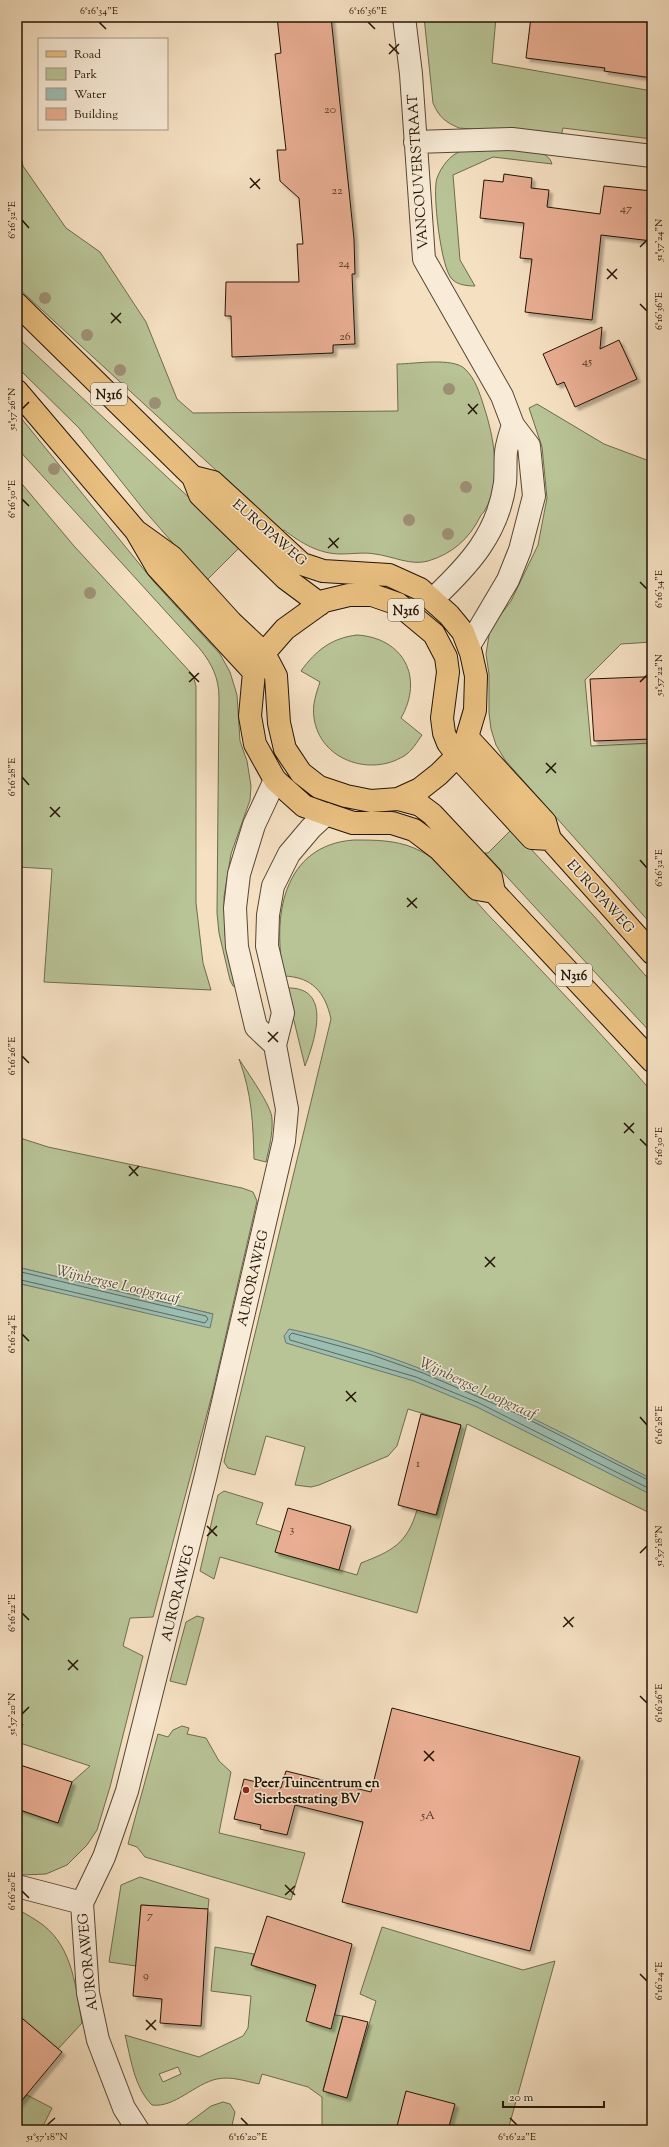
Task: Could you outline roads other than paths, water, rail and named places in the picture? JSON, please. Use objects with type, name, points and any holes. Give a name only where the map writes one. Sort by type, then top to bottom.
[{"type":"main road","name":"EUROPAWEG","points":[[17,304],[193,477],[200,495],[285,578],[320,604]]},
{"type":"main road","name":"N316","points":[[17,391],[136,531],[157,567],[254,672]]},
{"type":"main road","name":"EUROPAWEG","points":[[193,477],[213,482],[302,564],[323,571],[389,575],[420,589],[433,599]]},
{"type":"main road","name":"N316","points":[[136,531],[172,557],[231,622],[264,653],[276,676],[279,723],[285,749],[301,773],[319,787],[346,796],[371,801],[398,798],[420,789],[439,774],[462,747],[475,710],[476,676],[469,646],[463,632],[433,599],[415,617]]},
{"type":"main road","name":"N316","points":[[462,747],[448,743],[443,726],[442,718],[448,672],[446,657],[434,634],[398,604],[372,595],[349,595],[320,604],[285,629],[264,653],[254,672],[250,716],[255,744],[275,780],[304,806],[326,814],[353,823],[392,823],[414,830],[439,849],[477,889],[494,892]]},
{"type":"main road","name":"EUROPAWEG","points":[[462,747],[532,838],[550,839],[652,953]]},
{"type":"main road","points":[[326,814],[346,796]]},
{"type":"main road","name":"N316","points":[[398,798],[420,805],[432,814],[491,877],[494,892],[652,1061]]},
{"type":"street","name":"VANCOUVERSTRAAT","points":[[404,17],[424,259],[502,396],[512,426],[529,446],[534,496],[520,550],[508,580],[469,646]]},
{"type":"street","points":[[415,142],[512,139],[652,156]]},
{"type":"street","points":[[433,599],[457,577],[483,546],[496,520],[505,483],[506,450],[512,426]]},
{"type":"street","points":[[275,780],[254,825],[239,874],[235,908],[237,947],[256,1027],[275,1045]]},
{"type":"street","name":"AURORAWEG","points":[[138,2130],[124,2108],[98,2040],[88,1993],[82,1903],[104,1857],[127,1791],[202,1489],[284,1141],[287,1109],[275,1045],[284,1013],[267,946],[268,915],[273,886],[289,854],[311,828],[326,814]]},
{"type":"street","points":[[17,1886],[82,1903]]},
{"type":"water","points":[[17,1267],[213,1314],[210,1328],[17,1283]]},
{"type":"water","points":[[289,1329],[384,1355],[520,1412],[652,1479],[652,1495],[477,1407],[414,1381],[286,1343],[284,1336]]},
{"type":"place","name":"Peer Tuincentrum en Sierbestrating BV","points":[[246,1790]]},
{"type":"water label","name":"Wijnbergse Loopgraaf","points":[[118,1284]]},
{"type":"water label","name":"Wijnbergse Loopgraaf","points":[[478,1388]]}]
